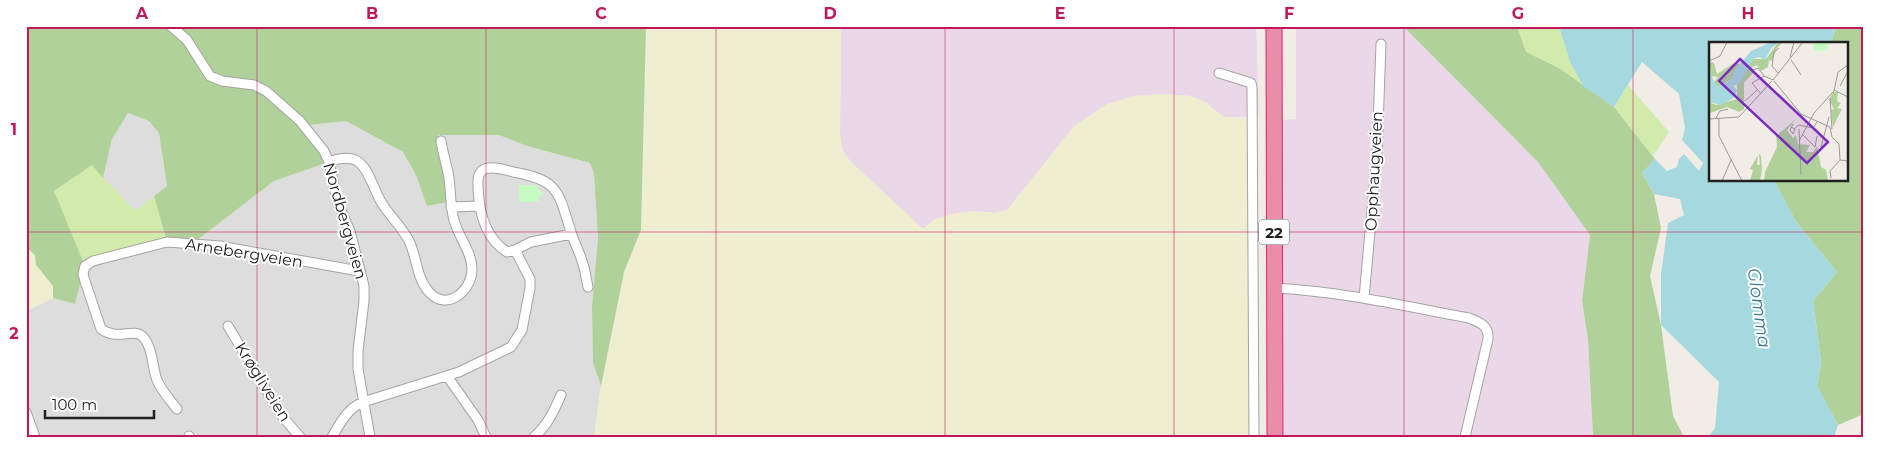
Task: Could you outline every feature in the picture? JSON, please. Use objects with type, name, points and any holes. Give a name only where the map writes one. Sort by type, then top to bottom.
[{"type":"highway","name":"22","points":[[1274,26],[1275,437]]},
{"type":"street","name":"Nordbergveien","points":[[171,26],[187,40],[210,76],[222,81],[254,85],[266,91],[278,100],[315,138],[324,151],[329,162],[338,204],[350,231],[364,286],[358,369],[370,437]]},
{"type":"street","name":"Opphaugveien","points":[[1364,298],[1377,154],[1381,44]]},
{"type":"street","points":[[1220,73],[1246,80],[1250,82],[1252,88],[1254,437]]},
{"type":"street","points":[[329,162],[348,157],[363,165],[380,200],[403,229],[424,284],[436,298],[455,299],[462,294],[472,277],[472,267],[454,220],[449,177],[441,141]]},
{"type":"street","points":[[571,234],[531,242],[507,252],[499,247],[481,215],[479,206],[479,174],[491,168],[534,176],[549,184],[558,192],[563,203],[571,234],[582,261],[588,287]]},
{"type":"street","points":[[451,207],[479,206]]},
{"type":"street","name":"Arnebergveien","points":[[176,409],[157,381],[148,345],[141,335],[134,333],[113,336],[101,329],[84,281],[85,266],[93,261],[167,242],[220,246],[359,271]]},
{"type":"street","points":[[332,437],[353,406],[447,376],[512,347],[522,330],[530,288],[530,279],[515,250]]},
{"type":"street","points":[[1274,288],[1364,298],[1469,318],[1487,328],[1488,339],[1466,437]]},
{"type":"street","name":"Krøgliveien","points":[[228,326],[282,416],[300,437]]},
{"type":"street","points":[[447,376],[478,420],[486,437]]},
{"type":"street","points":[[534,437],[554,411],[561,395]]},
{"type":"street","points":[[26,412],[35,437]]},
{"type":"shaded area","points":[[841,26],[1256,26],[1259,113],[1253,117],[1225,117],[1207,103],[1191,96],[1162,94],[1134,96],[1018,195],[1007,210],[995,213],[973,211],[935,219],[923,229],[850,161],[842,149],[840,136]]},
{"type":"shaded area","points":[[1296,26],[1403,26],[1538,162],[1590,235],[1582,301],[1588,340],[1593,437],[1284,437],[1281,120],[1296,119]]},
{"type":"shaded area","points":[[128,113],[149,121],[159,133],[167,186],[135,211],[103,178],[112,139]]},
{"type":"shaded area","points":[[346,121],[403,152],[416,175],[428,206],[448,202],[437,135],[499,135],[527,146],[590,163],[594,174],[598,238],[592,306],[593,363],[601,386],[594,437],[26,437],[26,311],[53,298],[75,304],[85,266],[167,242],[192,244],[274,181],[329,162],[306,128],[309,125]]},
{"type":"green space","points":[[26,26],[646,26],[641,230],[624,272],[601,386],[593,363],[592,306],[598,238],[594,174],[590,163],[527,146],[499,135],[438,135],[448,202],[427,206],[416,175],[403,152],[346,121],[309,125],[306,128],[329,162],[274,181],[192,244],[167,242],[154,196],[167,186],[159,133],[149,121],[128,113],[112,139],[103,178],[92,165],[54,191],[85,266],[75,304],[53,298],[53,286],[36,265],[35,255],[26,247]]},
{"type":"green space","points":[[646,26],[841,26],[840,136],[842,149],[850,161],[923,229],[935,219],[956,213],[973,211],[995,213],[1007,210],[1074,126],[1107,104],[1134,96],[1162,94],[1191,96],[1207,103],[1225,117],[1245,119],[1248,124],[1249,437],[594,437],[601,386],[624,272],[641,230]]},
{"type":"green space","points":[[1403,26],[1517,26],[1526,52],[1559,68],[1614,107],[1655,159],[1642,173],[1654,194],[1661,228],[1650,276],[1661,325],[1673,416],[1684,437],[1593,437],[1588,340],[1582,301],[1590,235],[1538,162]]},
{"type":"green space","points":[[1517,26],[1559,26],[1570,62],[1583,86],[1559,68],[1526,52]]},
{"type":"green space","points":[[1836,26],[1864,26],[1864,414],[1838,425],[1817,386],[1821,362],[1813,301],[1837,272],[1796,222],[1775,181],[1848,181],[1848,42],[1832,42]]},
{"type":"green space","points":[[1628,85],[1669,132],[1653,156],[1614,107]]},
{"type":"green space","points":[[92,165],[135,211],[154,196],[167,242],[85,266],[53,191]]},
{"type":"green space","points":[[519,185],[537,185],[540,192],[543,192],[543,195],[540,195],[538,202],[519,202]]},
{"type":"green space","points":[[26,247],[36,255],[36,265],[53,286],[53,298],[26,311]]},
{"type":"water","name":"Glomma","points":[[1559,26],[1836,26],[1832,42],[1709,42],[1709,181],[1775,181],[1796,222],[1837,272],[1813,301],[1821,362],[1817,386],[1838,425],[1834,437],[1708,437],[1715,428],[1719,382],[1661,325],[1661,274],[1668,223],[1684,215],[1680,199],[1654,194],[1642,173],[1655,159],[1667,171],[1677,167],[1679,159],[1684,154],[1699,171],[1703,163],[1682,140],[1685,128],[1679,94],[1642,62],[1614,107],[1583,86],[1570,62]]}]
